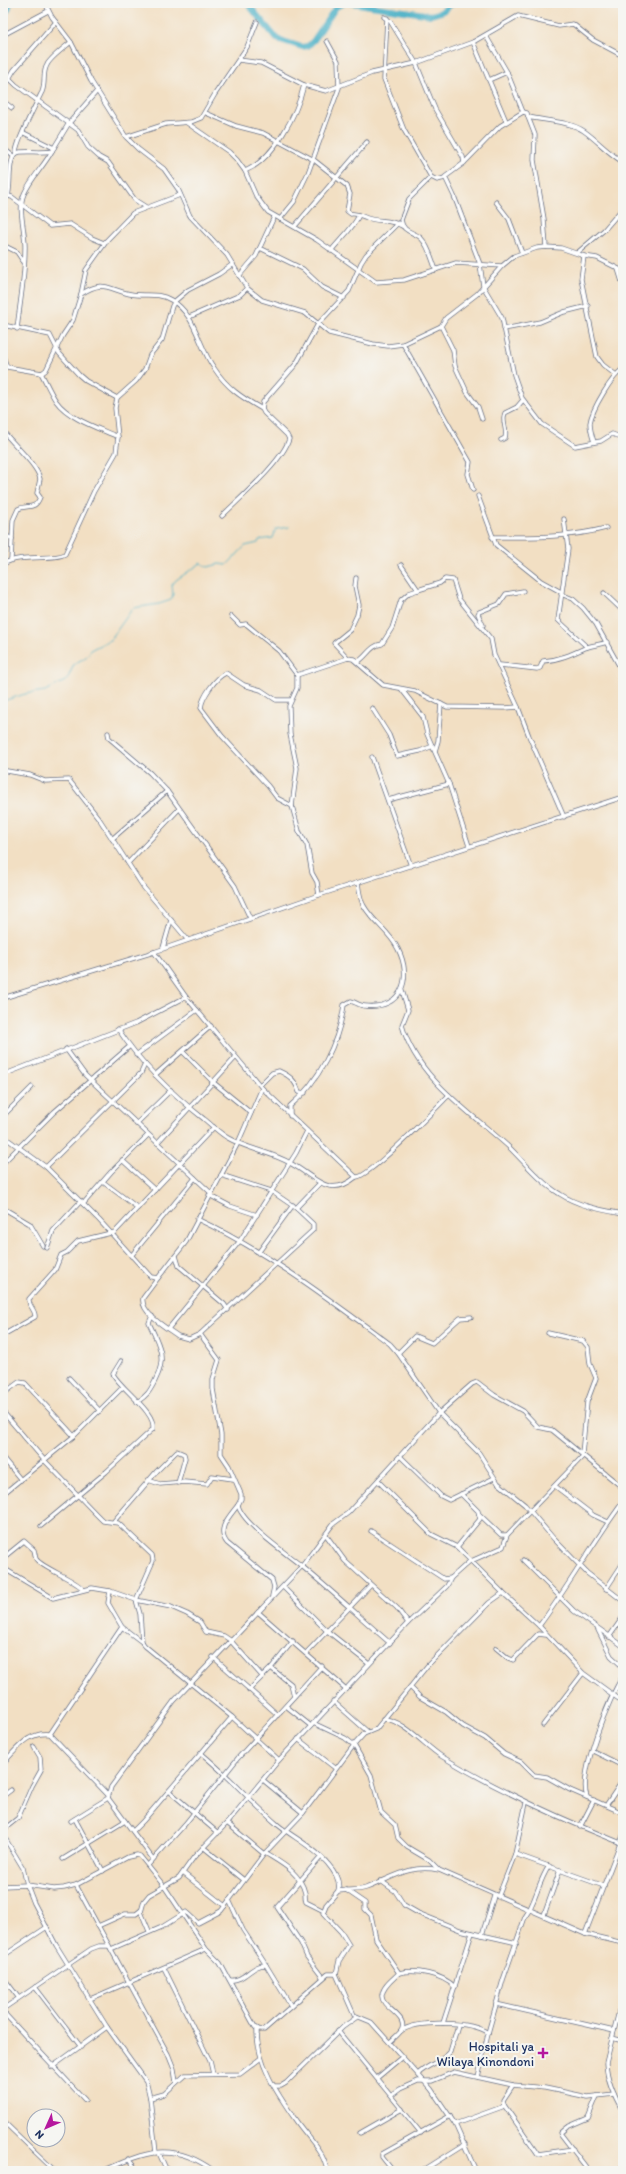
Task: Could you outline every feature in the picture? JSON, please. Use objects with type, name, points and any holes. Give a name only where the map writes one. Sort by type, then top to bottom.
[{"type":"street","points":[[45,3],[48,11],[71,42],[97,91],[126,137],[138,149],[164,169],[180,195],[190,216],[227,254],[247,288],[262,300],[306,313],[318,324],[334,335],[373,344],[393,346],[403,344],[441,326],[446,318],[477,294],[502,266],[522,253],[546,246],[603,260],[623,271]]},
{"type":"street","points":[[3,35],[48,11]]},
{"type":"street","points":[[238,60],[262,63],[304,85],[326,91],[339,88],[372,73],[416,63],[473,42],[486,36],[518,16],[559,26],[570,24],[592,40],[623,56]]},
{"type":"street","points":[[464,164],[463,157],[435,108],[416,63],[386,18],[383,71],[388,95],[401,125],[432,177],[437,180],[445,178],[446,175],[464,164],[506,121],[523,112]]},
{"type":"street","points":[[3,89],[18,64],[56,22]]},
{"type":"street","points":[[126,137],[166,124],[187,123],[198,120],[206,113],[215,94],[246,47],[257,22]]},
{"type":"street","points":[[486,36],[507,72],[523,112],[527,113],[535,135],[534,160],[544,219],[546,246]]},
{"type":"street","points":[[280,219],[298,195],[314,160],[339,88],[338,61],[326,41]]},
{"type":"street","points":[[3,199],[11,184],[10,162],[24,133],[36,100],[43,88],[46,66],[71,42]]},
{"type":"street","points":[[473,42],[506,121]]},
{"type":"street","points":[[3,72],[9,79],[36,100],[81,132],[88,147],[99,157],[108,162],[135,200],[146,207]]},
{"type":"street","points":[[489,80],[507,72]]},
{"type":"street","points":[[245,171],[252,168],[279,141],[296,109],[304,85]]},
{"type":"street","points":[[17,329],[24,263],[25,240],[22,222],[24,193],[38,168],[46,164],[69,123],[97,91]]},
{"type":"street","points":[[3,101],[12,108]]},
{"type":"street","points":[[206,113],[236,126],[263,133],[314,160],[337,177],[350,190],[347,210],[351,214],[398,223],[424,242],[436,270]]},
{"type":"street","points":[[528,117],[558,122],[584,130],[603,148],[623,162]]},
{"type":"street","points":[[187,123],[229,152],[245,171],[262,205],[274,216],[295,226],[376,282],[382,283],[404,280],[456,263],[502,266]]},
{"type":"street","points":[[24,133],[53,150]]},
{"type":"street","points":[[295,226],[367,142]]},
{"type":"street","points":[[3,148],[15,154],[53,150]]},
{"type":"street","points":[[402,226],[402,214],[409,199],[432,177]]},
{"type":"street","points":[[445,178],[454,196],[480,264],[483,286],[500,315],[514,375],[523,400],[542,424],[571,444],[581,446],[603,440],[612,434],[623,438]]},
{"type":"street","points":[[6,195],[23,204],[50,226],[70,224],[99,242],[106,242]]},
{"type":"street","points":[[3,356],[7,367],[41,373],[46,370],[73,320],[81,294],[86,270],[106,242],[128,216],[146,207],[180,195]]},
{"type":"street","points":[[496,202],[509,219],[522,253]]},
{"type":"street","points":[[577,253],[604,230],[623,208]]},
{"type":"street","points":[[331,251],[344,234],[355,225],[359,215]]},
{"type":"street","points":[[239,276],[252,263],[274,216]]},
{"type":"street","points":[[262,409],[263,402],[268,395],[302,356],[318,324],[344,298],[352,285],[358,269],[374,247],[398,223]]},
{"type":"street","points":[[3,245],[21,256],[24,263]]},
{"type":"street","points":[[260,248],[303,269],[322,288],[344,298]]},
{"type":"street","points":[[584,256],[581,279],[588,306],[597,357],[603,365],[616,375]]},
{"type":"street","points":[[3,564],[11,560],[41,556],[59,556],[65,554],[94,491],[113,460],[118,437],[115,408],[118,398],[136,381],[145,369],[148,358],[162,340],[174,302],[188,290],[219,274],[233,264]]},
{"type":"street","points":[[618,269],[623,285]]},
{"type":"street","points":[[81,294],[94,287],[106,285],[132,294],[153,293],[174,302],[189,317],[200,345],[214,369],[239,397],[262,409],[264,413],[287,435],[289,439],[288,444],[270,469],[222,516]]},
{"type":"street","points":[[189,317],[240,295],[247,288]]},
{"type":"street","points":[[504,329],[540,322],[564,312],[588,306]]},
{"type":"street","points":[[3,325],[48,334],[56,349],[86,381],[118,398]]},
{"type":"street","points":[[441,326],[453,350],[455,366],[467,392],[478,407],[482,419]]},
{"type":"street","points":[[403,344],[470,462],[468,474],[473,490]]},
{"type":"street","points":[[594,442],[591,420],[599,402],[616,375],[623,369]]},
{"type":"street","points":[[41,373],[55,400],[64,409],[83,421],[118,437]]},
{"type":"street","points":[[501,440],[505,438],[506,434],[503,420],[505,413],[517,407],[523,400]]},
{"type":"street","points":[[3,431],[20,452],[32,463],[40,479],[37,493],[40,497],[39,500],[31,508],[20,508],[15,512],[11,560]]},
{"type":"street","points":[[618,435],[623,432]]},
{"type":"street","points":[[478,496],[496,545],[541,581],[573,599],[583,608],[607,642],[621,669],[623,743]]},
{"type":"street","points":[[564,519],[568,548],[558,620],[587,647]]},
{"type":"street","points":[[492,537],[567,534],[606,528]]},
{"type":"street","points":[[3,534],[12,539]]},
{"type":"street","points":[[401,565],[418,590]]},
{"type":"street","points":[[356,578],[355,586],[359,604],[357,615],[350,630],[334,643],[383,685],[418,692],[441,704],[455,708],[518,707]]},
{"type":"street","points":[[296,675],[350,658],[359,661],[364,654],[378,644],[382,644],[392,628],[401,600],[409,593],[440,583],[445,579],[452,579],[459,598],[491,639],[494,655],[500,665],[564,817]]},
{"type":"street","points":[[485,630],[478,614],[479,612],[499,604],[506,594],[523,591]]},
{"type":"street","points":[[604,593],[623,611]]},
{"type":"street","points":[[231,616],[240,625],[246,624],[250,626],[273,645],[296,675],[297,688],[290,700],[290,734],[297,768],[292,806],[299,831],[307,845],[312,873],[317,882],[319,895]]},
{"type":"street","points":[[500,665],[537,669],[540,668],[543,661],[577,653],[587,647],[593,647],[607,642]]},
{"type":"street","points":[[290,700],[276,700],[261,690],[244,685],[226,673],[220,677],[207,694],[201,708],[222,736],[268,786],[274,795],[292,806]]},
{"type":"street","points":[[402,690],[423,717],[427,734],[449,784],[469,846]]},
{"type":"street","points":[[435,751],[438,741],[441,704]]},
{"type":"street","points":[[372,708],[389,736],[397,756],[420,751],[433,746]]},
{"type":"street","points":[[108,733],[109,738],[167,791],[236,886],[250,918]]},
{"type":"street","points":[[372,757],[411,866]]},
{"type":"street","points":[[7,771],[30,776],[46,782],[69,780],[100,820],[144,888],[187,939]]},
{"type":"street","points":[[388,800],[449,784]]},
{"type":"street","points":[[112,839],[167,791]]},
{"type":"street","points":[[3,998],[154,952],[187,939],[319,895],[623,797]]},
{"type":"street","points":[[128,862],[179,809]]},
{"type":"street","points":[[290,1116],[290,1106],[305,1093],[328,1058],[342,1024],[344,1005],[352,1001],[367,1006],[386,1003],[398,997],[402,990],[404,973],[402,959],[391,936],[363,905],[358,883]]},
{"type":"street","points":[[163,948],[171,920]]},
{"type":"street","points":[[154,952],[186,997],[261,1086],[290,1116],[356,1177]]},
{"type":"street","points":[[402,990],[408,1010],[402,1025],[407,1040],[425,1069],[449,1095],[560,1194],[589,1206],[623,1214]]},
{"type":"street","points":[[3,1075],[66,1049],[136,1023],[186,997]]},
{"type":"street","points":[[136,1055],[197,1010]]},
{"type":"street","points":[[155,1075],[211,1026]]},
{"type":"street","points":[[118,1029],[136,1055],[155,1075],[190,1108],[214,1127],[238,1142],[290,1163],[320,1183],[340,1187],[356,1177],[361,1177],[387,1156],[449,1095]]},
{"type":"street","points":[[3,1163],[18,1146],[130,1046]]},
{"type":"street","points":[[66,1049],[85,1075],[92,1079],[136,1124],[195,1178],[210,1194],[230,1206],[257,1215]]},
{"type":"street","points":[[183,1052],[214,1083],[251,1113]]},
{"type":"street","points":[[157,1143],[236,1058]]},
{"type":"street","points":[[46,1167],[143,1070],[145,1064]]},
{"type":"street","points":[[221,1175],[271,1191],[294,1207],[313,1224],[313,1230],[275,1264],[228,1310],[200,1334],[184,1339],[168,1329],[152,1316],[144,1305],[143,1298],[176,1256],[197,1219],[238,1142],[261,1086],[272,1073],[279,1071],[292,1078],[297,1084],[299,1092],[305,1093]]},
{"type":"street","points":[[3,1116],[32,1087]]},
{"type":"street","points":[[136,1124],[171,1090]]},
{"type":"street","points":[[3,1335],[35,1317],[35,1313],[29,1303],[29,1299],[55,1270],[61,1255],[69,1251],[78,1241],[110,1233],[119,1228],[214,1127]]},
{"type":"street","points":[[168,1329],[239,1242],[290,1163],[307,1131]]},
{"type":"street","points":[[3,1208],[30,1224],[45,1247],[53,1231],[148,1135]]},
{"type":"street","points":[[3,1136],[46,1167],[82,1202],[151,1277],[158,1278]]},
{"type":"street","points":[[122,1160],[154,1190]]},
{"type":"street","points":[[131,1256],[195,1178]]},
{"type":"street","points":[[103,1182],[138,1208]]},
{"type":"street","points":[[258,1253],[294,1207],[320,1183]]},
{"type":"street","points":[[197,1219],[304,1281],[390,1344],[440,1413],[479,1453],[494,1478],[530,1511],[580,1566],[606,1589],[623,1601]]},
{"type":"street","points":[[176,1256],[179,1266],[202,1287],[224,1304],[228,1310]]},
{"type":"street","points":[[137,1402],[150,1392],[163,1361],[158,1343],[149,1323],[152,1316]]},
{"type":"street","points":[[398,1353],[415,1336],[432,1343],[460,1318],[471,1318]]},
{"type":"street","points":[[98,1926],[125,1914],[136,1914],[141,1910],[144,1901],[149,1895],[164,1886],[174,1883],[194,1857],[227,1823],[279,1760],[333,1701],[470,1561],[502,1547],[507,1535],[583,1455],[586,1408],[596,1378],[590,1364],[588,1347],[583,1341],[548,1333]]},
{"type":"street","points":[[200,1334],[219,1360],[213,1379],[214,1396],[221,1435],[221,1454],[241,1496],[238,1505],[225,1524],[222,1534],[227,1543],[272,1580],[274,1587],[272,1596]]},
{"type":"street","points":[[41,1526],[151,1432],[153,1420],[122,1388],[113,1374],[121,1362]]},
{"type":"street","points":[[69,1378],[100,1411]]},
{"type":"street","points":[[3,1394],[19,1382],[25,1383],[74,1436]]},
{"type":"street","points":[[71,1821],[108,1797],[111,1787],[174,1701],[213,1657],[272,1596],[283,1587],[302,1566],[337,1521],[348,1513],[378,1482],[440,1413],[472,1384],[477,1382],[494,1395],[524,1411],[538,1427],[552,1430],[623,1488]]},
{"type":"street","points":[[3,1494],[74,1436],[122,1388]]},
{"type":"street","points":[[3,1412],[77,1496],[103,1521],[114,1521],[123,1527],[153,1557],[136,1600],[140,1614],[142,1642]]},
{"type":"street","points":[[114,1521],[148,1480],[177,1451],[184,1454],[185,1458],[178,1483]]},
{"type":"street","points":[[401,1457],[445,1499],[454,1499],[494,1478]]},
{"type":"street","points":[[3,1458],[21,1480]]},
{"type":"street","points":[[148,1480],[160,1484],[207,1484],[214,1475],[234,1479]]},
{"type":"street","points":[[378,1482],[431,1534],[457,1547],[503,1593],[539,1626],[583,1673],[623,1702]]},
{"type":"street","points":[[555,1486],[593,1515],[608,1522]]},
{"type":"street","points":[[461,1494],[501,1535],[507,1535]]},
{"type":"street","points":[[539,1626],[560,1598],[608,1522],[621,1509],[623,1502]]},
{"type":"street","points":[[238,1505],[241,1513],[256,1528],[390,1642]]},
{"type":"street","points":[[457,1547],[479,1522],[480,1514]]},
{"type":"street","points":[[371,1530],[433,1574],[444,1579],[452,1578]]},
{"type":"street","points":[[326,1535],[345,1561],[397,1608],[408,1623]]},
{"type":"street","points":[[3,1558],[24,1541],[34,1550],[35,1557],[40,1563],[71,1579],[83,1589]]},
{"type":"street","points":[[523,1560],[560,1598],[597,1629],[623,1646]]},
{"type":"street","points":[[606,1589],[623,1563]]},
{"type":"street","points":[[3,1568],[54,1598],[83,1589],[92,1588],[110,1591],[136,1600],[155,1603],[176,1610],[200,1622],[206,1632],[224,1636],[230,1640],[262,1676]]},
{"type":"street","points":[[307,1652],[326,1630],[371,1585]]},
{"type":"street","points":[[283,1587],[326,1630],[369,1664]]},
{"type":"street","points":[[110,1591],[108,1603],[122,1627],[232,1717],[279,1760]]},
{"type":"street","points":[[3,2009],[18,1997],[95,1947],[110,1948],[162,1927],[184,1914],[188,1913],[197,1923],[201,1923],[216,1916],[265,1854],[303,1813],[335,1768],[354,1745],[368,1732],[376,1729],[410,1686],[489,1603],[503,1593]]},
{"type":"street","points":[[258,1612],[307,1652],[346,1689]]},
{"type":"street","points":[[609,1637],[623,1617]]},
{"type":"street","points":[[50,1734],[122,1627]]},
{"type":"street","points":[[597,1629],[611,1656],[623,1667]]},
{"type":"street","points":[[496,1648],[508,1658],[513,1660],[538,1634],[548,1635]]},
{"type":"street","points":[[249,1690],[271,1668],[293,1641]]},
{"type":"street","points":[[213,1657],[278,1715]]},
{"type":"street","points":[[148,1865],[194,1813],[255,1739],[322,1666]]},
{"type":"street","points":[[271,1668],[291,1684],[294,1696]]},
{"type":"street","points":[[543,1725],[583,1673]]},
{"type":"street","points":[[587,1797],[584,1782],[602,1718],[612,1694],[623,1676]]},
{"type":"street","points":[[410,1686],[420,1697],[446,1712],[463,1726],[485,1738],[504,1754],[521,1762],[534,1775],[546,1777],[587,1797],[607,1804],[623,1813]]},
{"type":"street","points":[[333,1701],[368,1732]]},
{"type":"street","points":[[286,1706],[312,1725],[345,1738],[354,1745],[371,1776],[381,1812],[395,1825],[398,1838],[407,1847],[429,1860],[439,1870]]},
{"type":"street","points":[[389,1712],[392,1720]]},
{"type":"street","points":[[132,1831],[202,1754],[232,1717]]},
{"type":"street","points":[[383,1719],[392,1720],[440,1756],[526,1803],[621,1843]]},
{"type":"street","points":[[5,1761],[29,1737],[41,1734],[50,1734],[108,1797],[153,1859]]},
{"type":"street","points":[[298,1739],[335,1768]]},
{"type":"street","points":[[3,1830],[18,1818],[41,1770],[40,1757],[34,1747]]},
{"type":"street","points":[[593,1751],[623,1766]]},
{"type":"street","points":[[202,1754],[226,1774],[248,1797],[286,1831],[306,1843],[321,1857],[340,1885],[338,1891],[322,1910]]},
{"type":"street","points":[[263,1780],[303,1813]]},
{"type":"street","points":[[607,1804],[623,1780]]},
{"type":"street","points":[[3,1796],[11,1790]]},
{"type":"street","points":[[169,1791],[218,1833]]},
{"type":"street","points":[[580,1826],[594,1800]]},
{"type":"street","points":[[482,1935],[496,1896],[515,1854],[522,1831],[526,1803]]},
{"type":"street","points":[[75,1819],[103,1871]]},
{"type":"street","points":[[63,1859],[125,1821]]},
{"type":"street","points":[[227,1823],[265,1854],[285,1864],[299,1880],[305,1892],[306,1902],[322,1910],[325,1916],[341,1932],[349,1945],[338,1961],[336,1974],[351,2010],[357,2018]]},
{"type":"street","points":[[3,1835],[23,1868],[27,1885],[47,1927],[68,1964],[107,2027],[146,2080],[150,2098],[157,2153],[167,2171]]},
{"type":"street","points":[[585,1934],[623,1836]]},
{"type":"street","points":[[203,1847],[244,1880]]},
{"type":"street","points":[[515,1854],[604,1886]]},
{"type":"street","points":[[3,1886],[27,1885],[54,1889],[76,1885],[91,1875],[137,1855],[144,1859],[184,1914],[206,1949],[220,1963],[230,1980],[257,2029],[261,2058],[274,2086],[296,2121],[323,2156],[326,2171]]},
{"type":"street","points":[[321,1857],[299,1880],[277,1907],[301,1943],[309,1961],[323,1978]]},
{"type":"street","points":[[478,2077],[488,2033],[503,1980],[525,1917],[530,1910],[544,1873],[549,1866]]},
{"type":"street","points":[[338,1891],[366,1888],[404,1871],[430,1868],[439,1870],[585,1934],[623,1943]]},
{"type":"street","points":[[544,1915],[560,1870]]},
{"type":"street","points":[[183,1873],[225,1906]]},
{"type":"street","points":[[381,1881],[395,1891],[407,1908],[460,1930],[517,1942]]},
{"type":"street","points":[[76,1885],[168,2054],[174,2069],[176,2082]]},
{"type":"street","points":[[346,1890],[365,1903],[365,1909],[371,1915],[376,1939],[399,1973]]},
{"type":"street","points":[[229,1900],[246,1936],[291,2006]]},
{"type":"street","points":[[141,1910],[149,1931]]},
{"type":"street","points":[[3,1956],[47,1927]]},
{"type":"street","points":[[443,2023],[472,1933]]},
{"type":"street","points":[[90,1999],[206,1949]]},
{"type":"street","points":[[230,1980],[237,1980],[257,1966],[266,1965]]},
{"type":"street","points":[[164,1968],[210,2061],[213,2074]]},
{"type":"street","points":[[401,2030],[402,2024],[399,2018],[382,1998],[384,1988],[399,1973],[415,1972],[442,1977],[455,1987]]},
{"type":"street","points":[[257,2029],[264,2030],[328,1974],[336,1974]]},
{"type":"street","points":[[3,1977],[18,1997]]},
{"type":"street","points":[[35,1987],[81,2047]]},
{"type":"street","points":[[623,1995],[606,2063],[606,2073],[614,2094],[623,2111]]},
{"type":"street","points":[[496,2004],[614,2031]]},
{"type":"street","points":[[3,2012],[52,2067],[85,2100]]},
{"type":"street","points":[[274,2086],[281,2086],[286,2083],[338,2031],[357,2018],[363,2018],[372,2022],[390,2042],[424,2081],[450,2116],[465,2144],[476,2171]]},
{"type":"street","points":[[390,2042],[401,2030],[412,2025],[443,2023],[480,2028],[488,2033]]},
{"type":"street","points":[[418,2074],[427,2065],[447,2056],[451,2050],[458,2025]]},
{"type":"street","points":[[52,2067],[107,2027]]},
{"type":"street","points":[[338,2031],[392,2095],[421,2133]]},
{"type":"street","points":[[612,2038],[623,2041]]},
{"type":"street","points":[[377,2078],[402,2057]]},
{"type":"street","points":[[150,2098],[164,2094],[184,2075],[240,2074],[261,2058]]},
{"type":"street","points":[[392,2095],[400,2089],[424,2081],[435,2080],[454,2072],[513,2085],[545,2088],[588,2097],[614,2094]]},
{"type":"street","points":[[513,2085],[504,2100],[504,2105],[538,2154],[573,2149]]},
{"type":"street","points":[[589,2171],[573,2149],[561,2136],[561,2131],[588,2118],[598,2096]]},
{"type":"street","points":[[455,2124],[500,2108],[504,2105]]},
{"type":"street","points":[[360,2133],[402,2108]]},
{"type":"street","points":[[393,2171],[382,2157],[382,2154],[450,2116]]},
{"type":"street","points":[[4,2124],[55,2171]]},
{"type":"street","points":[[422,2171],[465,2144]]},
{"type":"street","points":[[103,2171],[128,2159],[171,2151],[182,2153],[200,2160],[214,2171]]},
{"type":"street","points":[[128,2159],[138,2171]]},
{"type":"street","points":[[616,2171],[622,2168]]},
{"type":"waterway","points":[[3,13],[8,10],[10,3]]},
{"type":"waterway","points":[[247,3],[277,39],[302,47],[308,46],[314,40],[336,7],[344,3]]},
{"type":"waterway","points":[[351,3],[431,15],[441,12],[453,3]]},
{"type":"waterway","points":[[3,701],[25,694],[45,691],[67,680],[74,664],[86,657],[92,649],[110,640],[133,608],[159,604],[171,600],[173,594],[172,585],[176,580],[201,563],[208,567],[219,564],[227,565],[245,546],[258,543],[259,540],[273,538],[276,529],[289,527]]},
{"type":"place","name":"Hospitali ya Wilaya Kinondoni","points":[[543,2053]]}]
